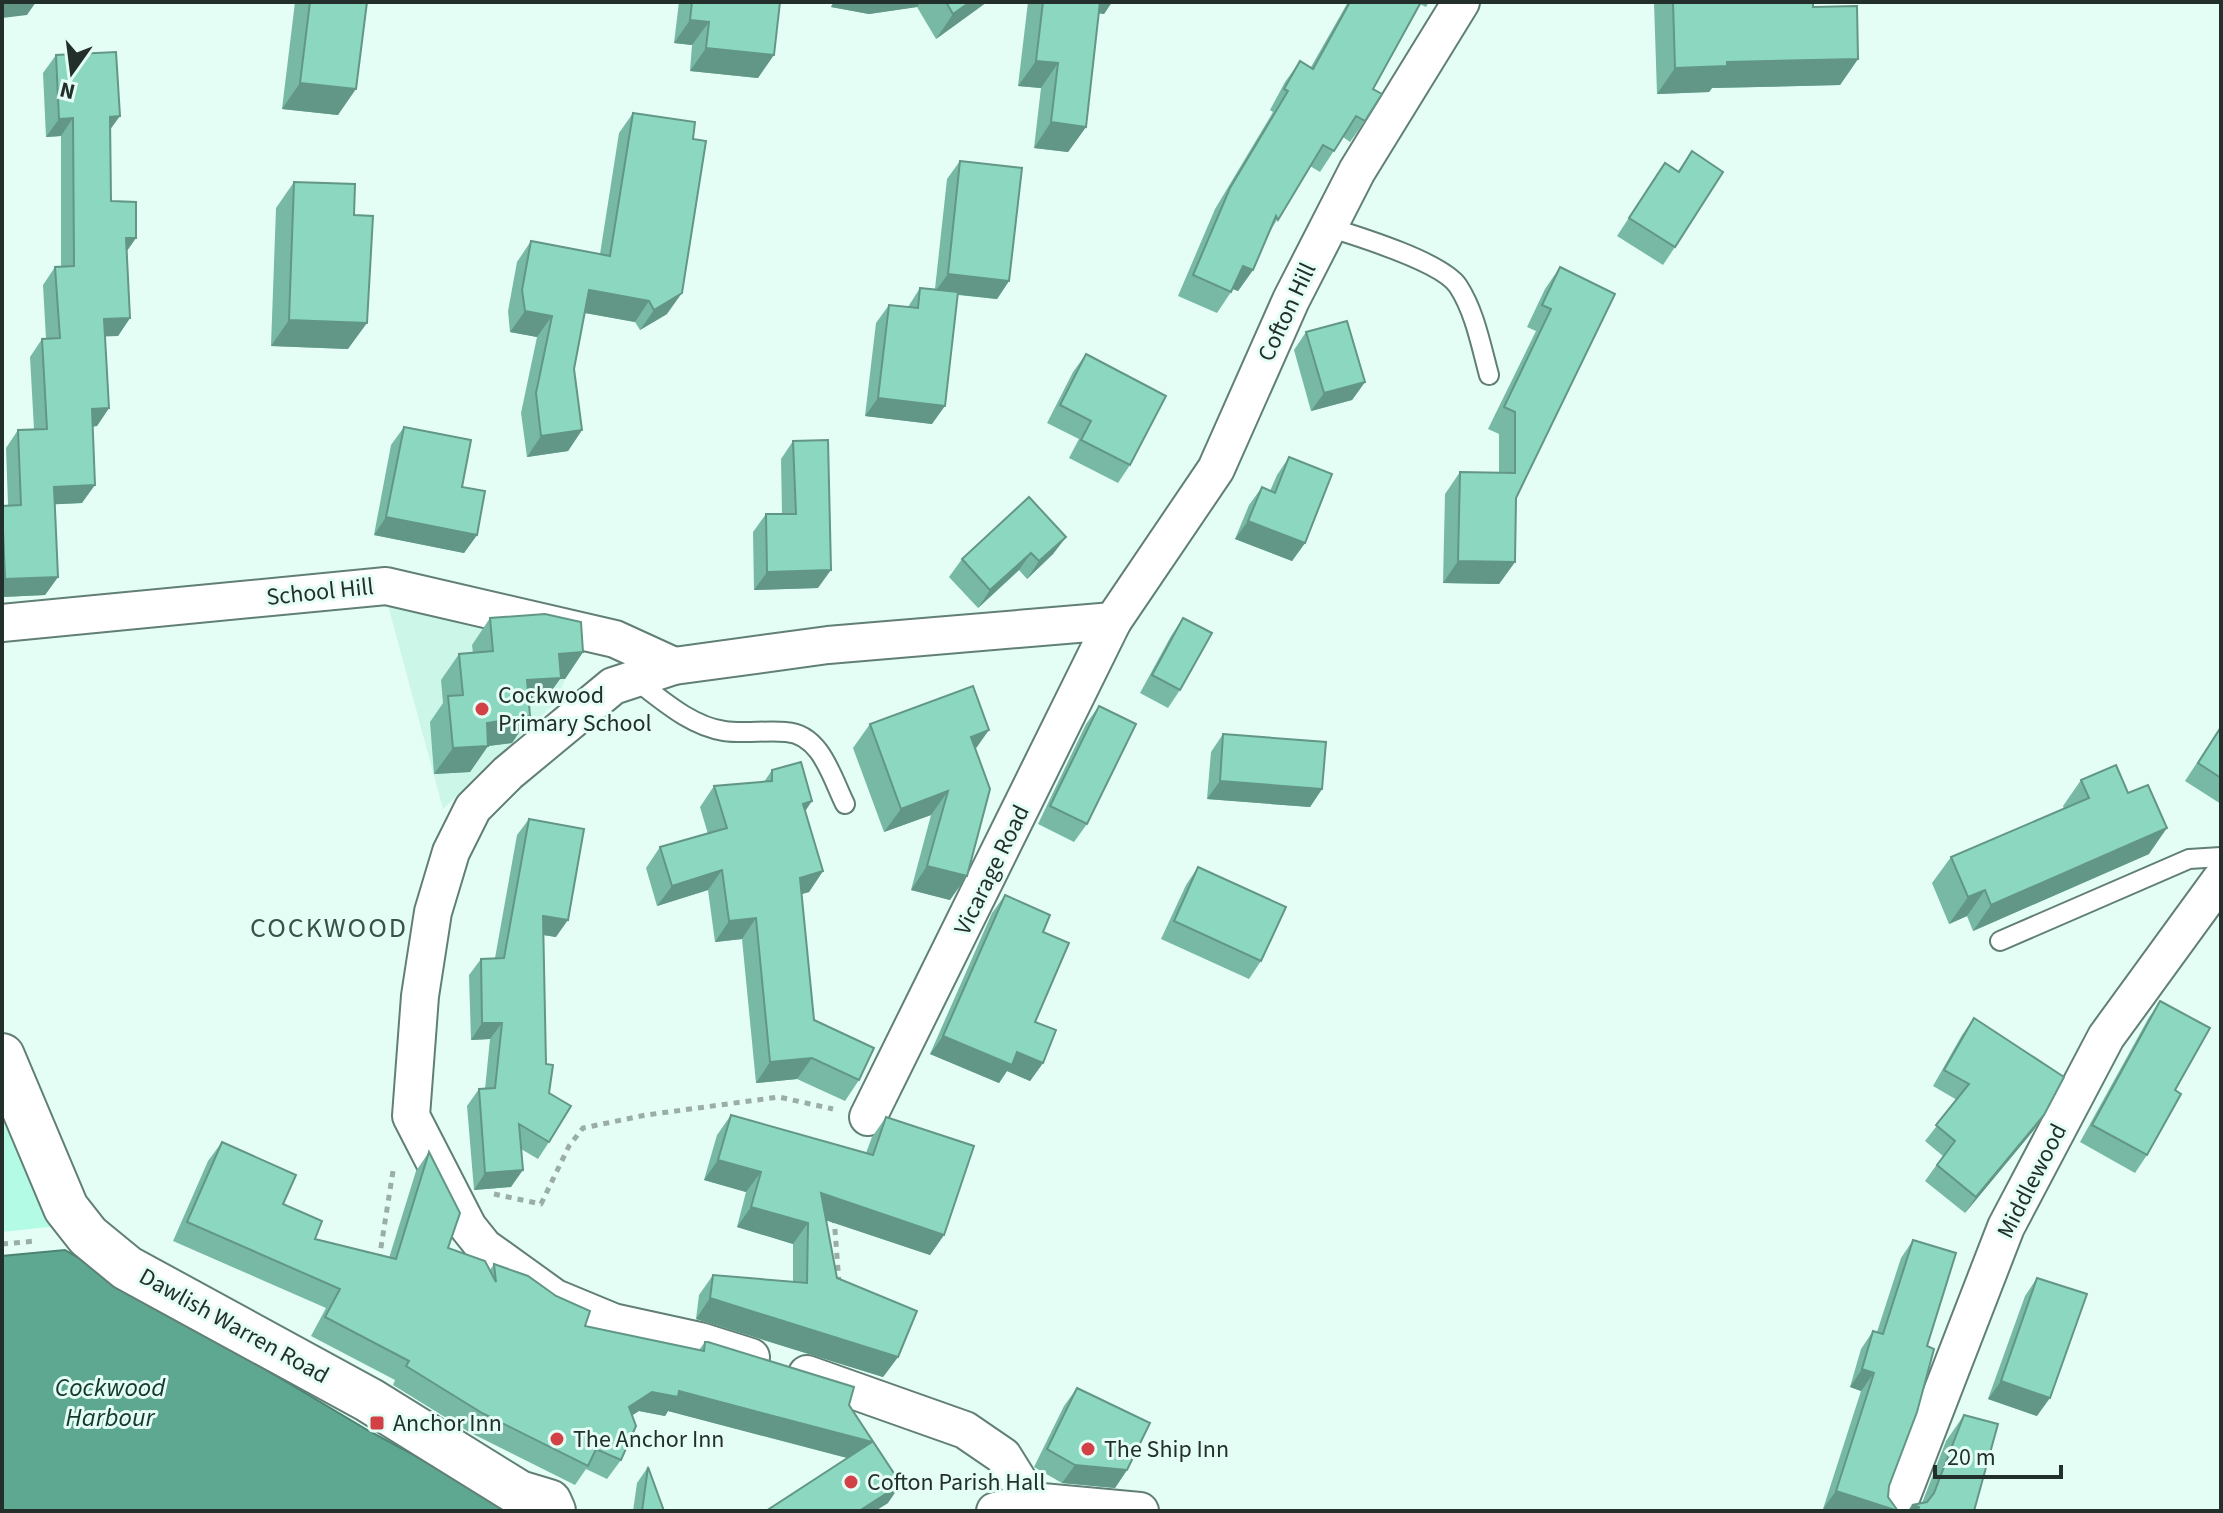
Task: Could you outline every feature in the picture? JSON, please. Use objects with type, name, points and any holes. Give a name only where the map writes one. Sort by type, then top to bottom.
[{"type":"street","name":"Cofton Hill","points":[[1113,621],[1216,469],[1357,171],[1461,2]]},
{"type":"street","name":"School Hill","points":[[2,623],[386,586],[615,639],[674,666]]},
{"type":"street","points":[[1031,1501],[1003,1456],[965,1430],[849,1387],[700,1341],[613,1322],[555,1298],[484,1247],[468,1227],[411,1116],[420,996],[433,912],[451,852],[473,808],[580,711],[613,686],[674,666],[828,645],[1113,621]]},
{"type":"street","name":"Vicarage Road","points":[[868,1117],[1113,621]]},
{"type":"street","name":"Middlewood","points":[[1896,1511],[2006,1227],[2106,1037],[2221,879]]},
{"type":"street","name":"Dawlish Warren Road","points":[[2,1056],[66,1208],[88,1236],[117,1260],[369,1400],[519,1493],[549,1502],[553,1511]]},
{"type":"street","points":[[995,1511],[1031,1501],[1140,1511]]},
{"type":"lane","points":[[1328,227],[1417,259],[1457,284],[1476,328],[1489,375]]},
{"type":"lane","points":[[634,679],[702,725],[725,731],[790,732],[809,740],[820,753],[845,804]]},
{"type":"lane","points":[[2000,941],[2189,859],[2221,857]]},
{"type":"path","points":[[468,1227],[479,1196],[498,1193],[541,1204],[569,1146],[583,1128],[646,1115],[779,1097],[868,1117]]},
{"type":"path","points":[[377,1273],[392,1196],[394,1158]]},
{"type":"path","points":[[835,1212],[832,1226],[840,1295]]},
{"type":"shaded area","name":"Cockwood Primary School","points":[[386,598],[561,637],[565,679],[557,701],[443,809]]},
{"type":"shaded area","points":[[2,1070],[67,1225],[2,1232]]},
{"type":"water","name":"Cockwood Harbour","points":[[65,1250],[369,1431],[517,1511],[2,1511],[2,1256]]},
{"type":"building","points":[[310,2],[367,2],[356,89],[300,83]]},
{"type":"building","points":[[692,2],[780,2],[774,55],[706,48],[709,22],[690,20]]},
{"type":"building","points":[[946,2],[970,2],[953,14]]},
{"type":"building","points":[[1043,2],[1100,2],[1086,127],[1051,122],[1058,63],[1036,61]]},
{"type":"building","points":[[1350,2],[1421,2],[1373,89],[1382,94],[1365,121],[1356,116],[1334,151],[1323,145],[1278,220],[1276,216],[1253,270],[1243,266],[1231,292],[1193,275],[1230,188],[1288,91],[1284,89],[1300,61],[1313,69]]},
{"type":"building","points":[[1673,2],[1813,2],[1813,7],[1857,6],[1858,59],[1727,62],[1727,66],[1675,68]]},
{"type":"building","points":[[116,52],[120,116],[110,117],[111,201],[136,202],[136,238],[126,238],[130,318],[104,319],[109,408],[92,409],[95,485],[54,487],[58,577],[5,579],[2,506],[21,505],[18,430],[47,429],[42,339],[60,338],[55,267],[74,266],[73,118],[59,119],[56,55]]},
{"type":"building","points":[[633,113],[695,122],[693,139],[706,141],[682,293],[654,310],[649,301],[589,290],[574,369],[582,430],[541,436],[536,393],[552,316],[525,311],[522,290],[531,241],[610,256]]},
{"type":"building","points":[[1692,151],[1723,172],[1675,247],[1629,218],[1665,163],[1679,172]]},
{"type":"building","points":[[960,161],[1022,168],[1009,281],[948,274]]},
{"type":"building","points":[[294,182],[355,184],[354,215],[373,216],[367,323],[289,320]]},
{"type":"building","points":[[1560,267],[1615,294],[1516,498],[1515,562],[1458,561],[1460,472],[1515,473],[1515,412],[1504,407],[1551,309],[1542,305]]},
{"type":"building","points":[[920,288],[958,292],[945,406],[878,398],[889,305],[918,308]]},
{"type":"building","points":[[1347,321],[1365,382],[1324,393],[1306,332]]},
{"type":"building","points":[[1086,354],[1166,396],[1130,465],[1081,440],[1091,421],[1060,405]]},
{"type":"building","points":[[404,427],[471,440],[462,487],[485,491],[477,535],[386,517]]},
{"type":"building","points":[[828,440],[831,570],[767,572],[766,514],[796,514],[793,441]]},
{"type":"building","points":[[1289,457],[1332,474],[1305,543],[1248,521],[1262,487],[1275,493]]},
{"type":"building","points":[[1029,497],[1066,537],[1039,561],[1031,553],[990,590],[962,559]]},
{"type":"building","points":[[545,614],[581,622],[583,652],[559,654],[561,678],[527,680],[530,716],[487,723],[488,746],[453,748],[448,696],[463,695],[459,654],[493,651],[490,618]]},
{"type":"building","points":[[1183,618],[1212,633],[1180,690],[1152,675]]},
{"type":"building","points":[[973,686],[989,730],[971,737],[990,789],[967,876],[927,866],[948,791],[901,809],[870,724]]},
{"type":"building","points":[[1099,706],[1136,724],[1087,824],[1050,806]]},
{"type":"building","points":[[2221,727],[2221,778],[2198,763]]},
{"type":"building","points":[[1223,734],[1326,742],[1322,789],[1220,781]]},
{"type":"building","points":[[801,762],[812,801],[803,804],[823,871],[800,878],[814,1020],[874,1048],[859,1080],[812,1058],[770,1062],[756,918],[729,921],[722,870],[672,886],[660,847],[727,828],[714,786],[772,781],[772,770]]},
{"type":"building","points":[[2116,765],[2128,793],[2148,785],[2167,828],[1991,905],[1985,890],[1968,897],[1951,857],[2089,798],[2081,780]]},
{"type":"building","points":[[529,819],[584,829],[568,920],[543,916],[546,1064],[553,1065],[549,1093],[571,1106],[549,1142],[519,1124],[523,1170],[485,1173],[479,1089],[495,1088],[502,1023],[482,1023],[481,959],[504,958]]},
{"type":"building","points":[[1198,867],[1286,907],[1261,961],[1174,921]]},
{"type":"building","points":[[1005,895],[1050,915],[1043,932],[1069,943],[1035,1022],[1056,1030],[1043,1063],[1017,1052],[1012,1065],[943,1036]]},
{"type":"building","points":[[2160,1001],[2210,1028],[2175,1090],[2181,1094],[2147,1155],[2092,1125]]},
{"type":"building","points":[[1974,1018],[2064,1077],[2044,1115],[1976,1197],[1937,1165],[1955,1141],[1936,1125],[1969,1084],[1944,1070]]},
{"type":"building","points":[[731,1115],[873,1155],[886,1117],[974,1146],[944,1235],[821,1193],[837,1278],[917,1311],[898,1357],[710,1298],[713,1275],[807,1283],[808,1223],[751,1207],[761,1172],[718,1160]]},
{"type":"building","points":[[222,1142],[296,1175],[283,1204],[322,1221],[315,1239],[396,1259],[429,1152],[460,1213],[448,1248],[485,1261],[496,1282],[494,1264],[528,1276],[556,1296],[590,1311],[585,1326],[704,1351],[705,1342],[708,1342],[854,1387],[849,1405],[901,1484],[859,1511],[766,1511],[872,1442],[679,1391],[678,1397],[652,1392],[629,1407],[636,1426],[621,1460],[596,1449],[588,1466],[482,1413],[406,1366],[409,1361],[325,1317],[340,1289],[187,1222]]},
{"type":"building","points":[[1913,1240],[1956,1253],[1927,1346],[1934,1349],[1917,1412],[1889,1486],[1888,1497],[1898,1511],[1836,1491],[1874,1373],[1862,1369],[1873,1331],[1883,1334]]},
{"type":"building","points":[[2037,1278],[2087,1294],[2050,1398],[2001,1381]]},
{"type":"building","points":[[1077,1388],[1150,1423],[1127,1470],[1075,1465],[1047,1449]]},
{"type":"building","points":[[1964,1415],[1998,1424],[1974,1511],[1918,1511],[1919,1507],[1912,1505],[1927,1502],[1934,1493]]},
{"type":"building","points":[[648,1467],[664,1511],[642,1511]]},
{"type":"place","name":"Cockwood Primary School","points":[[482,709]]},
{"type":"place","name":"Anchor Inn","points":[[377,1423]]},
{"type":"place","name":"The Anchor Inn","points":[[557,1439]]},
{"type":"place","name":"The Ship Inn","points":[[1088,1449]]},
{"type":"place","name":"Cofton Parish Hall","points":[[851,1482]]},
{"type":"district","name":"COCKWOOD","points":[[329,928]]}]
